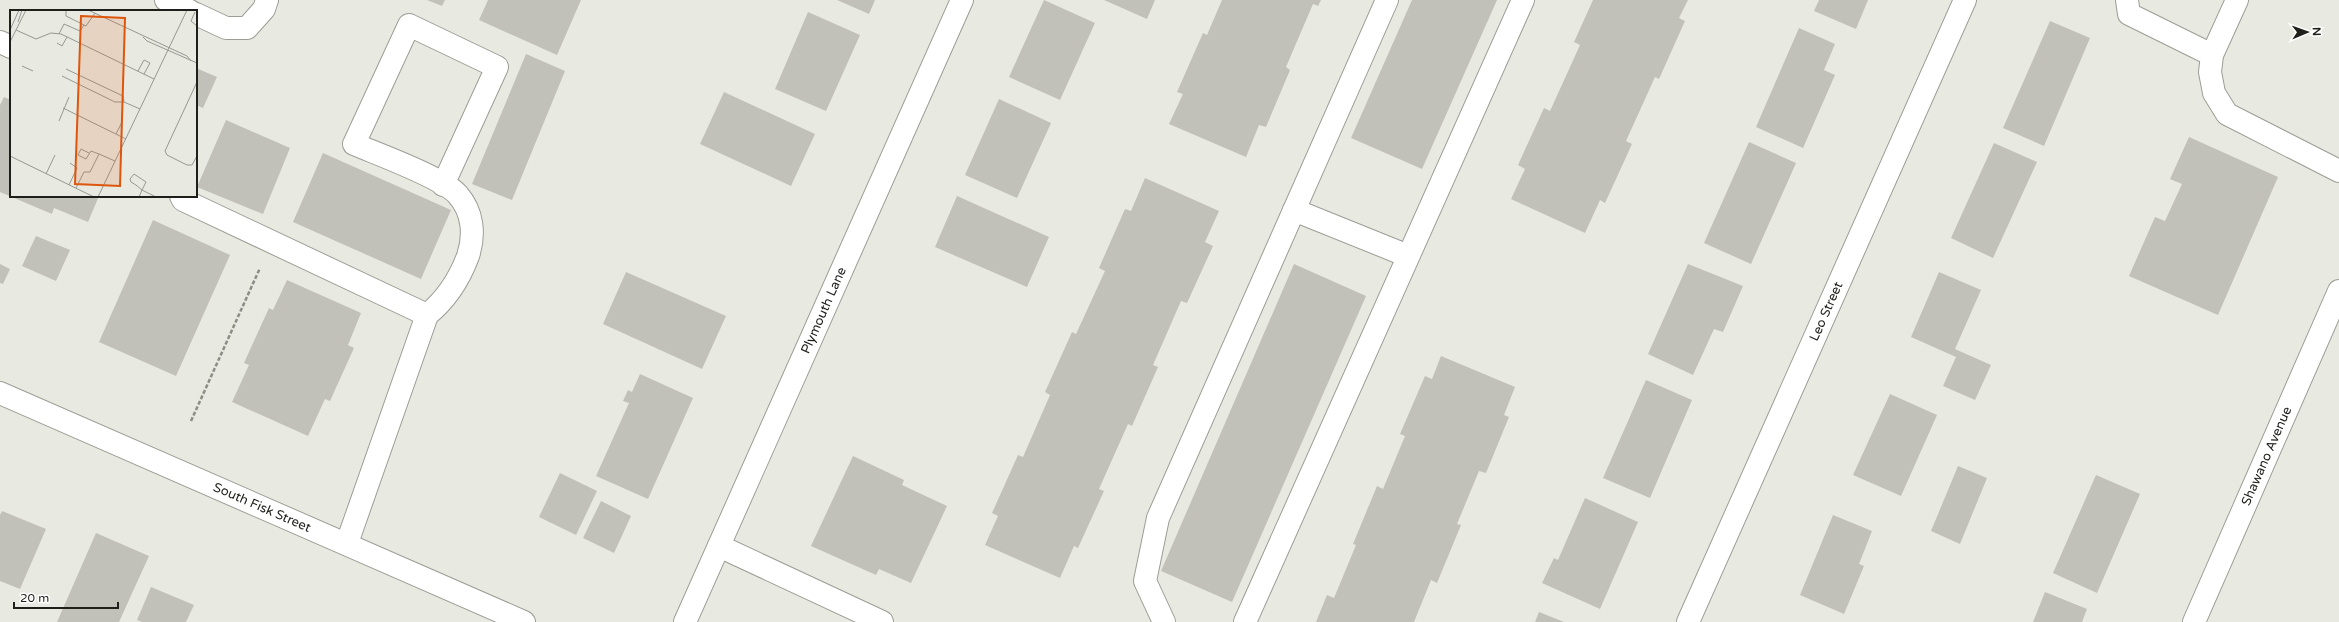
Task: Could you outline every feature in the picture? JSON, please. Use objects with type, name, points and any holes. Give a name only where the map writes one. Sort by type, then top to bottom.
[{"type":"street","points":[[166,0],[188,10]]},
{"type":"street","points":[[197,14],[226,28],[247,28],[264,9],[267,0]]},
{"type":"street","name":"Plymouth Lane","points":[[685,622],[962,0]]},
{"type":"street","points":[[1164,622],[1145,581],[1158,518],[1388,0]]},
{"type":"street","points":[[1245,622],[1523,0]]},
{"type":"street","name":"Leo Street","points":[[1688,622],[1965,0]]},
{"type":"street","points":[[2127,0],[2129,14],[2212,55]]},
{"type":"street","points":[[2237,0],[2212,55],[2210,72],[2214,93],[2227,114],[2339,171]]},
{"type":"street","points":[[347,543],[427,315],[442,303],[461,275],[471,246],[471,222],[468,210],[458,194],[406,166],[354,144],[409,25],[497,67],[443,185]]},
{"type":"street","points":[[0,42],[10,47]]},
{"type":"street","points":[[182,197],[183,200],[427,315]]},
{"type":"street","points":[[1294,210],[1408,256]]},
{"type":"street","name":"Shawano Avenue","points":[[2194,622],[2339,291]]},
{"type":"street","name":"South Fisk Street","points":[[0,392],[524,622]]},
{"type":"street","points":[[719,546],[882,622]]},
{"type":"path","points":[[191,421],[272,242]]},
{"type":"building","points":[[427,0],[445,0],[442,6]]},
{"type":"building","points":[[488,0],[581,0],[557,55],[479,20]]},
{"type":"building","points":[[837,0],[875,0],[869,14]]},
{"type":"building","points":[[1044,0],[1095,23],[1060,100],[1009,77]]},
{"type":"building","points":[[1104,0],[1155,0],[1147,19]]},
{"type":"building","points":[[1222,0],[1321,0],[1318,6],[1313,4],[1286,67],[1290,70],[1266,127],[1259,125],[1246,157],[1169,124],[1183,94],[1177,92],[1203,33],[1207,35]]},
{"type":"building","points":[[1412,0],[1497,0],[1422,169],[1351,138]]},
{"type":"building","points":[[1593,0],[1688,0],[1679,18],[1685,21],[1659,79],[1655,77],[1626,141],[1632,144],[1605,203],[1600,200],[1585,233],[1511,199],[1525,169],[1518,165],[1544,108],[1550,111],[1580,45],[1574,42]]},
{"type":"building","points":[[1819,0],[1868,0],[1856,29],[1814,11]]},
{"type":"building","points":[[808,12],[860,35],[826,111],[775,89]]},
{"type":"building","points":[[2050,21],[2090,38],[2044,146],[2003,128]]},
{"type":"building","points":[[1799,28],[1835,44],[1824,70],[1835,75],[1803,148],[1756,127]]},
{"type":"building","points":[[526,54],[565,71],[512,200],[472,184]]},
{"type":"building","points":[[197,68],[217,77],[203,108],[197,105]]},
{"type":"building","points":[[724,92],[815,134],[791,186],[700,144]]},
{"type":"building","points":[[4,97],[10,100],[10,196],[0,192],[0,105]]},
{"type":"building","points":[[999,99],[1051,123],[1017,198],[965,175]]},
{"type":"building","points":[[226,120],[290,148],[263,214],[197,187]]},
{"type":"building","points":[[2189,137],[2278,177],[2218,315],[2129,276],[2155,217],[2165,221],[2182,184],[2170,179]]},
{"type":"building","points":[[1749,142],[1796,163],[1751,264],[1704,243]]},
{"type":"building","points":[[1994,143],[2037,162],[1993,258],[1951,238]]},
{"type":"building","points":[[323,153],[451,210],[421,279],[293,222]]},
{"type":"building","points":[[1145,178],[1219,211],[1205,242],[1213,246],[1187,303],[1181,301],[1153,365],[1158,367],[1132,426],[1128,424],[1099,489],[1104,491],[1078,548],[1074,546],[1060,578],[985,545],[998,516],[992,513],[1018,455],[1023,457],[1050,395],[1045,392],[1072,332],[1076,334],[1105,271],[1099,268],[1125,209],[1131,211]]},
{"type":"building","points":[[957,196],[1049,237],[1027,287],[935,247]]},
{"type":"building","points":[[12,197],[99,197],[88,222],[54,208],[52,214]]},
{"type":"building","points":[[153,220],[230,255],[176,376],[99,342]]},
{"type":"building","points":[[36,236],[70,250],[56,281],[22,266]]},
{"type":"building","points":[[0,264],[10,269],[3,284],[0,283]]},
{"type":"building","points":[[1294,264],[1366,296],[1232,602],[1161,571]]},
{"type":"building","points":[[1688,264],[1743,286],[1723,332],[1714,329],[1693,375],[1648,354]]},
{"type":"building","points":[[626,272],[726,316],[702,369],[603,324]]},
{"type":"building","points":[[1939,272],[1981,290],[1955,349],[1991,365],[1975,400],[1943,386],[1956,357],[1911,337]]},
{"type":"building","points":[[287,280],[361,313],[348,345],[354,348],[330,401],[325,399],[308,436],[232,402],[249,365],[244,363],[269,308],[273,310]]},
{"type":"building","points":[[1441,356],[1515,387],[1504,415],[1509,417],[1486,473],[1479,471],[1457,524],[1461,525],[1437,583],[1431,580],[1414,622],[1316,622],[1327,595],[1334,598],[1356,545],[1353,544],[1377,486],[1383,489],[1405,436],[1400,434],[1425,376],[1432,379]]},
{"type":"building","points":[[640,374],[693,398],[648,499],[596,476],[629,403],[623,401],[628,390],[632,392]]},
{"type":"building","points":[[1646,380],[1692,400],[1650,498],[1603,478]]},
{"type":"building","points":[[1890,394],[1937,415],[1901,496],[1853,475]]},
{"type":"building","points":[[853,456],[904,480],[902,485],[947,506],[911,583],[879,569],[876,575],[811,546]]},
{"type":"building","points":[[1958,466],[1987,478],[1960,544],[1931,531]]},
{"type":"building","points":[[560,473],[597,491],[576,535],[539,517]]},
{"type":"building","points":[[2096,475],[2140,494],[2097,593],[2053,573]]},
{"type":"building","points":[[1585,498],[1638,522],[1600,609],[1542,583],[1554,558],[1558,560]]},
{"type":"building","points":[[601,501],[631,516],[614,553],[583,538]]},
{"type":"building","points":[[2,511],[46,529],[20,589],[0,581],[0,515]]},
{"type":"building","points":[[1833,515],[1872,531],[1859,564],[1864,566],[1844,614],[1800,595]]},
{"type":"building","points":[[96,533],[149,556],[119,622],[57,622]]},
{"type":"building","points":[[151,587],[194,605],[186,622],[142,622],[137,620]]},
{"type":"building","points":[[2045,592],[2087,609],[2082,622],[2033,622]]},
{"type":"building","points":[[1539,612],[1564,622],[1535,622]]}]
